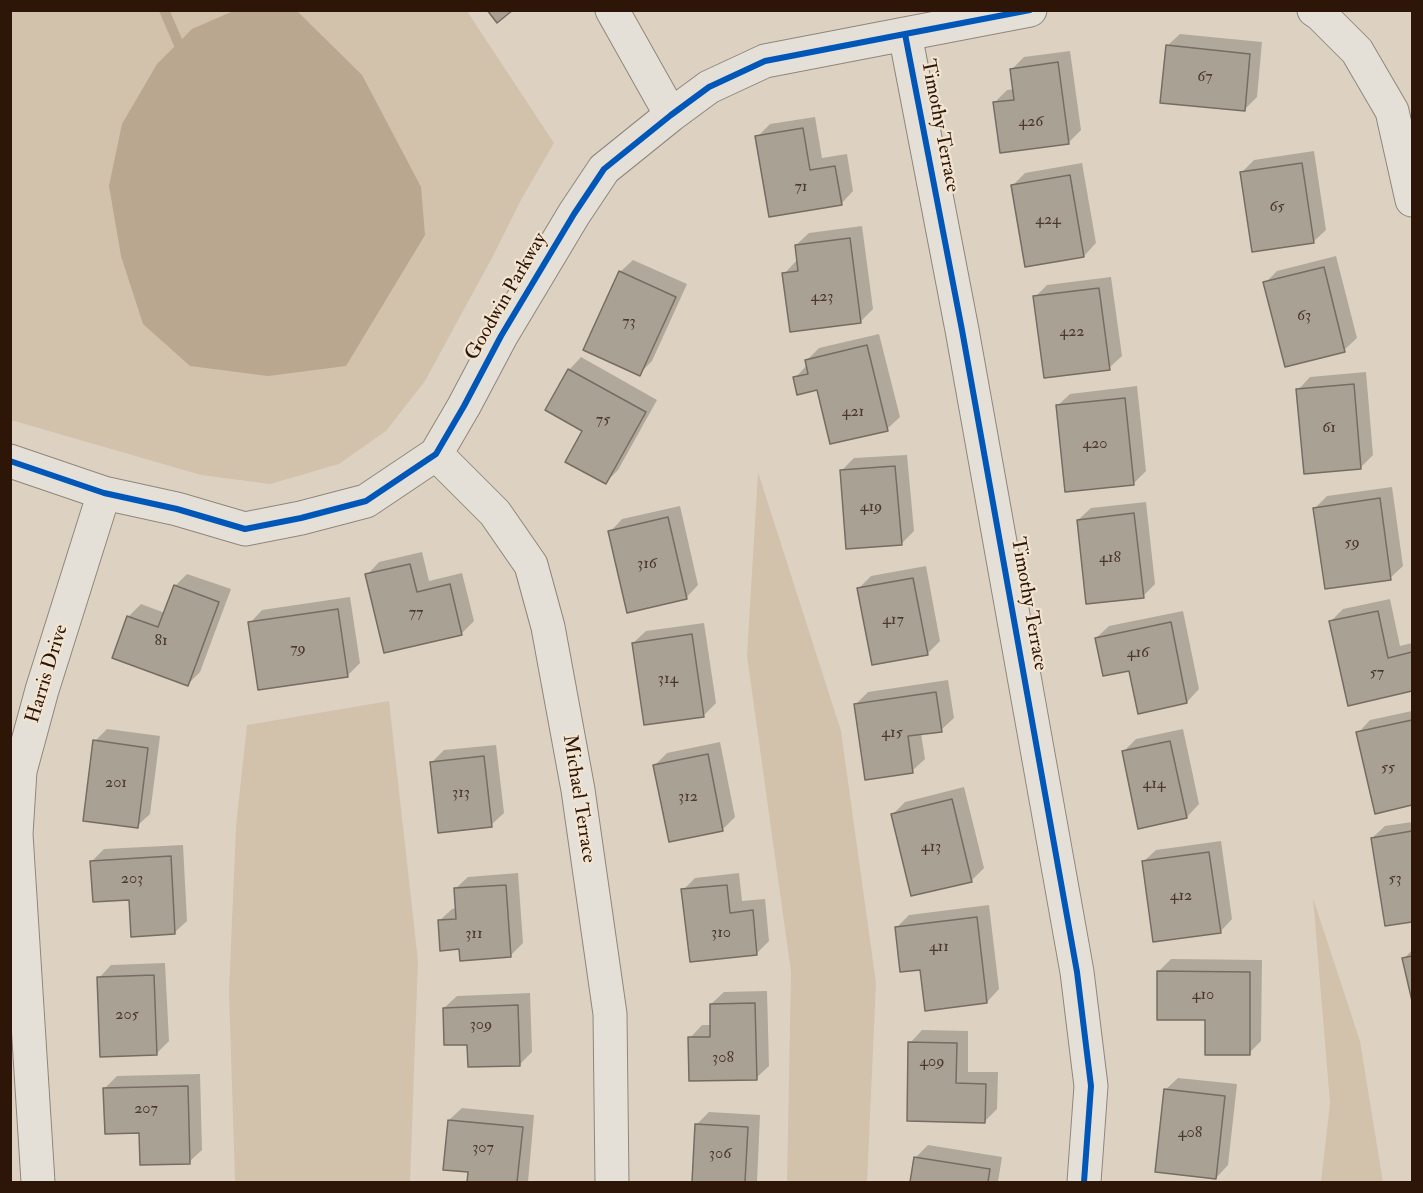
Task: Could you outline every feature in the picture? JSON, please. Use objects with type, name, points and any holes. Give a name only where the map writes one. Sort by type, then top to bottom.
[{"type":"street","points":[[612,10],[671,115]]},
{"type":"street","name":"Goodwin Parkway","points":[[10,461],[104,493],[177,509],[245,529],[301,518],[366,501],[436,454],[501,336],[574,214],[604,169],[671,115],[709,87],[765,62],[1030,10]]},
{"type":"street","points":[[1314,10],[1357,51],[1392,111],[1413,200]]},
{"type":"street","name":"Timothy Terrace","points":[[904,34],[962,330],[1077,972],[1091,1086],[1084,1182]]},
{"type":"street","name":"Michael Terrace","points":[[436,454],[495,513],[531,565],[548,627],[578,790],[610,1014],[612,1182]]},
{"type":"street","name":"Harris Drive","points":[[38,1182],[16,834],[20,771],[42,690],[104,493]]},
{"type":"shaded area","points":[[10,11],[467,11],[554,143],[521,200],[425,381],[386,431],[339,464],[270,484],[201,475],[11,420]]},
{"type":"shaded area","points":[[297,11],[362,75],[421,187],[425,235],[346,366],[268,376],[190,366],[143,324],[121,256],[109,186],[122,124],[157,64],[192,29],[231,12]]},
{"type":"shaded area","points":[[758,472],[841,731],[876,983],[867,1182],[787,1182],[791,972],[747,656]]},
{"type":"shaded area","points":[[389,701],[418,961],[410,1182],[235,1182],[229,991],[236,826],[247,725]]},
{"type":"shaded area","points":[[1313,898],[1360,1041],[1383,1182],[1321,1182],[1330,1103]]},
{"type":"building","points":[[487,10],[513,10],[497,23]]},
{"type":"building","points":[[1166,45],[1250,54],[1245,111],[1160,103]]},
{"type":"building","points":[[1058,62],[1069,144],[1000,153],[993,102],[1014,100],[1010,69]]},
{"type":"building","points":[[803,128],[810,170],[835,166],[842,205],[769,217],[755,136]]},
{"type":"building","points":[[1302,163],[1314,243],[1252,252],[1240,172]]},
{"type":"building","points":[[1070,175],[1084,257],[1025,267],[1011,185]]},
{"type":"building","points":[[850,238],[861,323],[790,332],[782,273],[798,271],[795,245]]},
{"type":"building","points":[[1324,267],[1345,352],[1285,367],[1263,282]]},
{"type":"building","points":[[619,271],[676,297],[640,376],[583,350]]},
{"type":"building","points":[[1099,288],[1110,370],[1044,378],[1033,296]]},
{"type":"building","points":[[867,345],[888,431],[830,444],[817,390],[797,395],[793,377],[808,374],[805,360]]},
{"type":"building","points":[[568,369],[646,412],[606,484],[565,462],[582,431],[545,410]]},
{"type":"building","points":[[1354,384],[1361,469],[1304,474],[1296,389]]},
{"type":"building","points":[[1125,398],[1134,485],[1065,492],[1056,405]]},
{"type":"building","points":[[895,466],[902,545],[846,549],[840,470]]},
{"type":"building","points":[[1380,498],[1391,580],[1325,589],[1313,508]]},
{"type":"building","points":[[1134,513],[1144,598],[1086,604],[1077,520]]},
{"type":"building","points":[[668,517],[687,599],[627,613],[608,531]]},
{"type":"building","points":[[410,564],[417,592],[450,584],[462,635],[384,653],[365,574]]},
{"type":"building","points":[[913,578],[928,655],[872,665],[857,588]]},
{"type":"building","points":[[174,585],[219,602],[188,686],[112,658],[127,616],[158,627]]},
{"type":"building","points":[[338,609],[348,677],[258,690],[248,622]]},
{"type":"building","points":[[1378,611],[1388,658],[1412,652],[1412,691],[1348,706],[1329,621]]},
{"type":"building","points":[[1171,622],[1187,703],[1138,714],[1129,671],[1103,676],[1095,638]]},
{"type":"building","points":[[692,634],[704,717],[644,725],[632,643]]},
{"type":"building","points":[[936,692],[942,732],[908,736],[913,773],[865,780],[854,704]]},
{"type":"building","points":[[1412,720],[1412,805],[1375,814],[1356,732]]},
{"type":"building","points":[[93,740],[148,748],[138,828],[83,821]]},
{"type":"building","points":[[1170,741],[1187,818],[1138,829],[1122,751]]},
{"type":"building","points":[[708,754],[723,831],[669,842],[653,765]]},
{"type":"building","points":[[484,756],[492,827],[438,833],[430,762]]},
{"type":"building","points":[[952,799],[972,882],[911,896],[891,814]]},
{"type":"building","points":[[1412,831],[1412,922],[1385,926],[1371,838]]},
{"type":"building","points":[[1209,852],[1221,933],[1153,942],[1142,861]]},
{"type":"building","points":[[171,856],[175,934],[131,937],[129,900],[93,902],[90,861]]},
{"type":"building","points":[[506,885],[511,957],[460,961],[459,949],[440,951],[438,920],[456,919],[454,888]]},
{"type":"building","points":[[727,885],[730,913],[753,910],[757,955],[690,962],[681,889]]},
{"type":"building","points":[[977,917],[987,1003],[925,1011],[920,970],[900,972],[895,927]]},
{"type":"building","points":[[1412,956],[1412,1001],[1402,958]]},
{"type":"building","points":[[1157,971],[1250,972],[1250,1055],[1205,1055],[1205,1020],[1157,1020]]},
{"type":"building","points":[[154,975],[157,1055],[100,1057],[97,977]]},
{"type":"building","points":[[755,1003],[757,1080],[689,1081],[688,1037],[710,1037],[710,1004]]},
{"type":"building","points":[[518,1005],[520,1066],[468,1067],[467,1045],[444,1045],[443,1008]]},
{"type":"building","points":[[908,1042],[957,1043],[956,1083],[986,1084],[985,1123],[907,1121]]},
{"type":"building","points":[[188,1086],[190,1164],[140,1165],[139,1133],[105,1134],[103,1088]]},
{"type":"building","points":[[1164,1089],[1225,1096],[1216,1179],[1155,1172]]},
{"type":"building","points":[[448,1120],[523,1127],[517,1182],[467,1182],[468,1172],[443,1170]]},
{"type":"building","points":[[695,1124],[748,1127],[745,1182],[692,1182]]},
{"type":"building","points":[[914,1157],[990,1169],[988,1182],[910,1182]]},
{"type":"waterway","points":[[164,10],[183,54]]},
{"type":"cycle path","points":[[10,461],[104,493],[177,509],[245,529],[301,518],[366,501],[436,454],[501,336],[574,214],[604,169],[671,115],[709,87],[765,61],[1030,10]]},
{"type":"cycle path","points":[[905,34],[962,330],[1077,972],[1091,1086],[1084,1182]]}]
